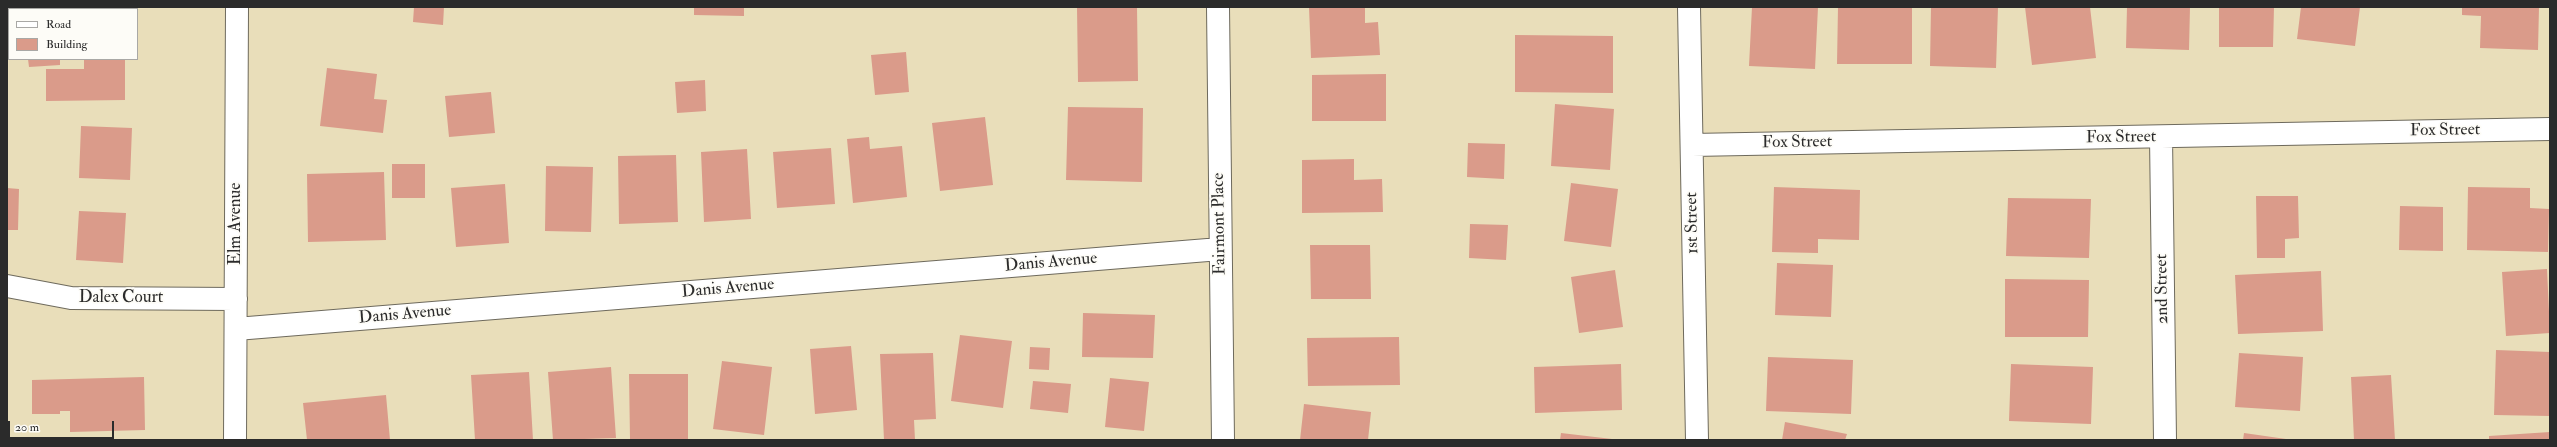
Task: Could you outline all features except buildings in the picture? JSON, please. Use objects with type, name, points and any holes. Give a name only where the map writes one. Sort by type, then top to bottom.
[{"type":"street","name":"Elm Avenue","points":[[235,440],[237,7]]},
{"type":"street","name":"Fairmont Place","points":[[1218,7],[1223,440]]},
{"type":"street","name":"1st Street","points":[[1689,7],[1697,440]]},
{"type":"street","name":"Fox Street","points":[[1692,145],[2550,129]]},
{"type":"street","name":"2nd Street","points":[[2161,137],[2165,440]]},
{"type":"street","name":"Danis Avenue","points":[[236,329],[1220,249]]},
{"type":"street","name":"Dalex Court","points":[[7,286],[72,298],[236,299]]}]
